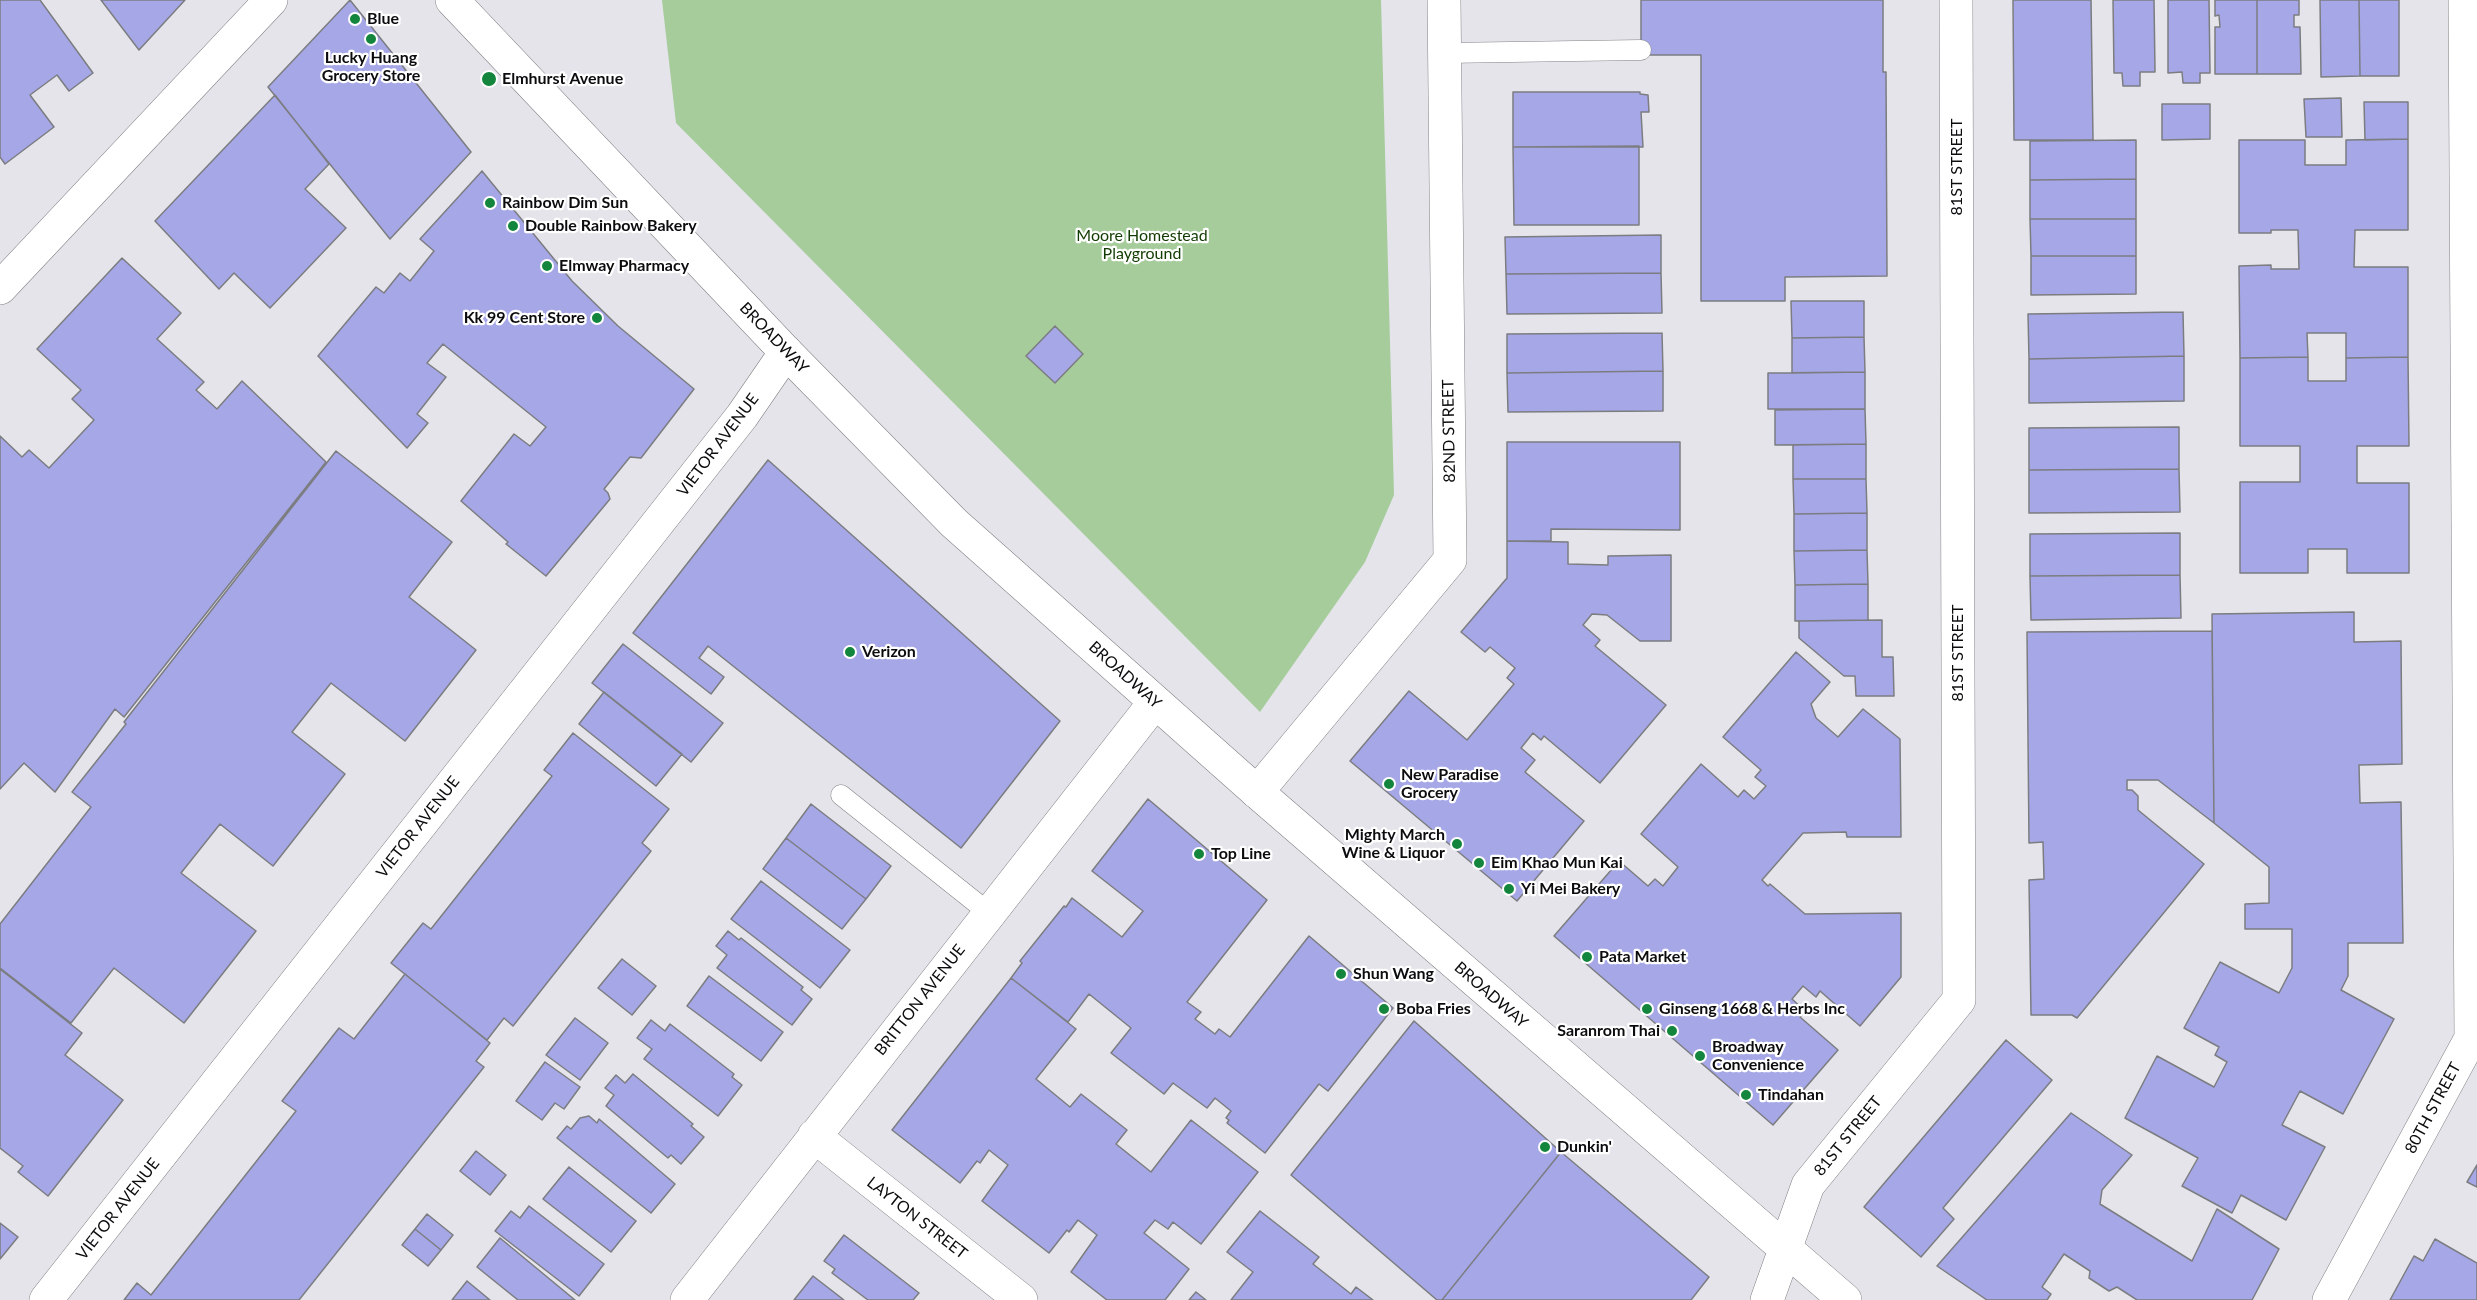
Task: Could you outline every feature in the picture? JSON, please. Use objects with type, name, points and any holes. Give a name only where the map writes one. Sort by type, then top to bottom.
[{"type":"street","points":[[0,288],[271,0]]},
{"type":"street","name":"BROADWAY","points":[[452,0],[786,352],[954,523],[1257,792],[1845,1300]]},
{"type":"street","name":"82ND STREET","points":[[1257,792],[1450,560],[1444,0]]},
{"type":"street","name":"81ST STREET","points":[[1767,1300],[1808,1185],[1959,1000],[1956,0]]},
{"type":"street","name":"80TH STREET","points":[[2330,1300],[2474,1038],[2465,0]]},
{"type":"street","name":"VIETOR AVENUE","points":[[46,1300],[742,416],[786,352]]},
{"type":"street","name":"BRITTON AVENUE","points":[[687,1300],[1155,702]]},
{"type":"street","name":"LAYTON STREET","points":[[814,1136],[1021,1300]]},
{"type":"lane","points":[[1445,52],[1641,51]]},
{"type":"lane","points":[[841,795],[989,913]]},
{"type":"green space","name":"Moore Homestead Playground","points":[[662,0],[1381,0],[1394,495],[1365,562],[1260,712],[676,123]]},
{"type":"building","points":[[0,0],[40,0],[93,73],[69,91],[57,75],[30,95],[54,127],[5,164],[0,157]]},
{"type":"building","points":[[101,0],[185,0],[139,50]]},
{"type":"building","points":[[350,0],[471,152],[390,239],[268,87]]},
{"type":"building","points":[[1641,0],[1883,0],[1883,72],[1886,72],[1887,276],[1785,277],[1785,301],[1701,301],[1701,55],[1641,55]]},
{"type":"building","points":[[2013,0],[2091,0],[2093,140],[2014,140]]},
{"type":"building","points":[[2113,0],[2154,0],[2155,72],[2140,72],[2140,86],[2123,86],[2122,73],[2114,73]]},
{"type":"building","points":[[2168,0],[2209,0],[2210,73],[2200,73],[2200,83],[2183,83],[2182,72],[2168,73]]},
{"type":"building","points":[[2215,0],[2257,0],[2257,74],[2215,74],[2215,27],[2220,27],[2219,15],[2215,16]]},
{"type":"building","points":[[2257,0],[2299,0],[2299,15],[2294,15],[2294,27],[2300,27],[2301,74],[2257,74]]},
{"type":"building","points":[[2320,0],[2359,0],[2360,76],[2321,77]]},
{"type":"building","points":[[2359,0],[2399,0],[2399,76],[2360,76]]},
{"type":"building","points":[[1513,92],[1640,92],[1640,94],[1648,95],[1649,112],[1641,112],[1643,147],[1513,147]]},
{"type":"building","points":[[275,95],[329,164],[305,189],[346,228],[270,308],[234,273],[219,289],[155,221]]},
{"type":"building","points":[[2341,98],[2342,137],[2306,137],[2304,99]]},
{"type":"building","points":[[2364,102],[2408,102],[2408,139],[2365,140]]},
{"type":"building","points":[[2162,104],[2210,104],[2210,139],[2162,140]]},
{"type":"building","points":[[2408,139],[2408,230],[2355,230],[2354,267],[2408,267],[2408,357],[2346,358],[2346,333],[2307,333],[2308,357],[2240,358],[2239,266],[2271,265],[2271,269],[2299,269],[2298,230],[2239,233],[2239,140],[2305,140],[2305,165],[2346,165],[2346,140]]},
{"type":"building","points":[[2136,140],[2136,179],[2030,180],[2030,141]]},
{"type":"building","points":[[1639,146],[1639,225],[1514,225],[1513,147]]},
{"type":"building","points":[[482,171],[572,281],[618,326],[694,389],[641,458],[630,457],[604,489],[610,499],[546,576],[506,544],[508,542],[461,501],[514,434],[530,446],[546,427],[443,344],[427,363],[446,377],[417,414],[428,423],[407,448],[318,356],[376,287],[384,293],[400,273],[410,281],[434,251],[420,239]]},
{"type":"building","points":[[2136,179],[2136,219],[2030,219],[2030,180]]},
{"type":"building","points":[[2030,219],[2136,219],[2136,256],[2031,256]]},
{"type":"building","points":[[1661,235],[1661,273],[1506,274],[1505,237]]},
{"type":"building","points":[[2031,256],[2136,256],[2136,294],[2031,295]]},
{"type":"building","points":[[122,258],[181,313],[157,339],[204,382],[196,390],[217,409],[242,381],[326,462],[124,717],[115,709],[55,792],[24,763],[0,789],[0,436],[22,457],[29,450],[49,468],[94,420],[72,399],[81,390],[37,349]]},
{"type":"building","points":[[1661,273],[1662,313],[1507,314],[1506,274]]},
{"type":"building","points":[[1791,301],[1864,301],[1864,337],[1792,338]]},
{"type":"building","points":[[2183,312],[2184,356],[2029,359],[2028,314]]},
{"type":"building","points":[[1055,326],[1083,354],[1055,383],[1026,356]]},
{"type":"building","points":[[1662,333],[1663,371],[1507,373],[1507,334]]},
{"type":"building","points":[[1864,337],[1865,372],[1792,373],[1792,338]]},
{"type":"building","points":[[2184,356],[2184,401],[2029,403],[2029,359]]},
{"type":"building","points":[[2308,357],[2308,381],[2346,381],[2346,358],[2408,357],[2409,446],[2357,446],[2357,483],[2409,483],[2409,573],[2347,573],[2347,549],[2308,549],[2308,573],[2240,573],[2240,482],[2300,482],[2300,446],[2240,446],[2240,358]]},
{"type":"building","points":[[1663,371],[1663,411],[1508,412],[1507,373]]},
{"type":"building","points":[[1865,372],[1865,409],[1768,409],[1768,373]]},
{"type":"building","points":[[1865,409],[1866,444],[1775,445],[1775,410]]},
{"type":"building","points":[[2179,427],[2179,469],[2029,470],[2029,428]]},
{"type":"building","points":[[1507,442],[1680,442],[1680,530],[1551,529],[1551,541],[1507,541]]},
{"type":"building","points":[[1866,444],[1866,479],[1793,479],[1793,445]]},
{"type":"building","points":[[336,451],[452,542],[409,597],[476,650],[405,741],[331,683],[292,732],[345,774],[273,866],[220,824],[181,873],[256,931],[184,1023],[114,968],[71,1023],[0,968],[0,924],[91,807],[72,792]]},
{"type":"building","name":"Verizon","points":[[768,460],[1060,721],[961,848],[708,646],[699,658],[724,677],[711,694],[633,633]]},
{"type":"building","points":[[2179,469],[2180,512],[2029,513],[2029,470]]},
{"type":"building","points":[[1793,479],[1866,479],[1867,513],[1794,514]]},
{"type":"building","points":[[1867,513],[1867,550],[1794,551],[1794,514]]},
{"type":"building","points":[[2180,533],[2180,575],[2030,576],[2030,534]]},
{"type":"building","points":[[1507,541],[1568,542],[1568,564],[1608,565],[1608,556],[1671,555],[1671,641],[1640,641],[1607,615],[1592,614],[1583,625],[1600,640],[1595,646],[1666,705],[1600,783],[1544,736],[1541,740],[1533,733],[1521,748],[1535,760],[1525,772],[1584,821],[1517,901],[1350,761],[1409,691],[1467,740],[1514,684],[1507,678],[1515,668],[1490,647],[1485,652],[1461,632],[1507,578]]},
{"type":"building","points":[[1867,550],[1868,584],[1795,585],[1794,551]]},
{"type":"building","points":[[2180,575],[2181,618],[2031,620],[2030,576]]},
{"type":"building","points":[[1868,584],[1868,620],[1795,621],[1795,585]]},
{"type":"building","points":[[2354,612],[2354,642],[2401,641],[2402,764],[2359,765],[2360,803],[2401,802],[2403,943],[2348,943],[2348,976],[2341,990],[2394,1019],[2343,1114],[2300,1091],[2282,1125],[2325,1147],[2286,1220],[2241,1195],[2232,1213],[2182,1186],[2198,1158],[2125,1118],[2157,1056],[2214,1087],[2227,1062],[2215,1055],[2219,1047],[2184,1028],[2220,962],[2279,993],[2292,968],[2292,929],[2245,929],[2245,904],[2269,903],[2269,867],[2214,823],[2212,614]]},
{"type":"building","points":[[1882,620],[1882,657],[1893,657],[1894,696],[1856,696],[1855,676],[1844,676],[1799,638],[1799,621]]},
{"type":"building","points":[[2212,631],[2214,823],[2158,780],[2127,780],[2127,790],[2132,790],[2138,796],[2138,810],[2204,864],[2077,1018],[2072,1015],[2031,1015],[2029,880],[2044,879],[2043,842],[2029,843],[2027,632]]},
{"type":"building","points":[[623,644],[723,723],[691,762],[592,683]]},
{"type":"building","points":[[1796,652],[1830,682],[1811,704],[1816,718],[1838,737],[1863,709],[1900,739],[1901,837],[1847,837],[1846,832],[1803,833],[1762,880],[1768,886],[1770,884],[1805,914],[1901,913],[1901,977],[1860,1026],[1820,991],[1816,997],[1803,986],[1792,999],[1805,1011],[1800,1017],[1838,1050],[1773,1125],[1554,936],[1619,861],[1648,886],[1655,879],[1663,886],[1678,867],[1641,834],[1701,764],[1738,797],[1744,790],[1754,799],[1766,786],[1755,777],[1761,770],[1723,737]]},
{"type":"building","points":[[604,692],[682,754],[656,786],[579,724]]},
{"type":"building","points":[[573,733],[669,809],[642,843],[651,851],[513,1026],[504,1018],[487,1040],[391,963],[423,923],[431,929],[552,776],[544,770]]},
{"type":"building","points":[[1148,799],[1267,900],[1187,1002],[1201,1012],[1195,1019],[1215,1034],[1219,1029],[1230,1037],[1309,936],[1393,1008],[1328,1091],[1319,1084],[1265,1153],[1227,1123],[1229,1120],[1226,1118],[1231,1111],[1215,1098],[1207,1108],[1173,1083],[1164,1094],[1111,1053],[1131,1028],[1089,994],[1068,1022],[1011,978],[1022,963],[1020,961],[1072,898],[1122,937],[1143,911],[1092,871]]},
{"type":"building","points":[[811,804],[891,866],[866,899],[786,838]]},
{"type":"building","points":[[786,838],[866,899],[842,929],[763,869]]},
{"type":"building","points":[[761,881],[850,950],[820,988],[731,919]]},
{"type":"building","points":[[728,931],[739,940],[741,938],[803,987],[801,990],[812,999],[792,1025],[717,968],[727,955],[716,946]]},
{"type":"building","points":[[622,959],[656,986],[632,1015],[598,988]]},
{"type":"building","points":[[0,969],[82,1033],[65,1055],[123,1100],[48,1196],[18,1172],[23,1166],[0,1148]]},
{"type":"building","points":[[405,974],[490,1043],[476,1061],[484,1067],[299,1300],[124,1300],[137,1283],[151,1295],[296,1111],[282,1101],[339,1028],[354,1039]]},
{"type":"building","points":[[709,976],[783,1032],[761,1061],[687,1006]]},
{"type":"building","points":[[1011,978],[1076,1029],[1036,1079],[1070,1107],[1081,1094],[1127,1130],[1116,1144],[1151,1172],[1191,1120],[1258,1172],[1201,1244],[1173,1222],[1168,1229],[1155,1220],[1144,1233],[1189,1269],[1165,1300],[1107,1300],[1071,1272],[1097,1235],[1078,1220],[1049,1253],[982,1201],[1008,1165],[989,1150],[980,1163],[977,1161],[960,1183],[892,1130]]},
{"type":"building","points":[[575,1018],[608,1043],[580,1080],[546,1055]]},
{"type":"building","points":[[651,1020],[665,1031],[670,1024],[734,1074],[732,1077],[742,1085],[718,1116],[644,1059],[652,1049],[637,1038]]},
{"type":"building","points":[[1414,1021],[1561,1152],[1442,1300],[1437,1300],[1291,1175]]},
{"type":"building","points":[[2006,1040],[2052,1080],[1943,1208],[1954,1219],[1921,1257],[1864,1207]]},
{"type":"building","points":[[545,1062],[580,1087],[564,1109],[555,1103],[542,1120],[516,1101]]},
{"type":"building","points":[[633,1074],[693,1124],[691,1126],[704,1137],[681,1164],[671,1155],[668,1158],[606,1106],[614,1095],[605,1088],[616,1075],[625,1083]]},
{"type":"building","points":[[2071,1113],[2132,1155],[2102,1190],[2100,1204],[2192,1261],[2217,1209],[2279,1249],[2252,1300],[2137,1300],[2117,1287],[2109,1291],[2089,1278],[2090,1271],[2064,1254],[2042,1287],[2051,1294],[2047,1300],[1987,1300],[1937,1266]]},
{"type":"building","points":[[589,1116],[597,1123],[599,1119],[675,1184],[651,1213],[557,1138],[567,1126],[571,1129],[580,1118]]},
{"type":"building","points":[[476,1151],[506,1175],[490,1195],[460,1171]]},
{"type":"building","points":[[1561,1152],[1709,1277],[1691,1300],[1442,1300]]},
{"type":"building","points":[[2477,1165],[2477,1187],[2467,1182]]},
{"type":"building","points":[[569,1167],[636,1221],[611,1252],[543,1199]]},
{"type":"building","points":[[529,1206],[604,1264],[579,1296],[495,1231],[511,1211],[520,1218]]},
{"type":"building","points":[[1260,1211],[1319,1257],[1313,1264],[1351,1294],[1356,1287],[1373,1300],[1231,1300],[1253,1272],[1227,1252]]},
{"type":"building","points":[[427,1214],[453,1235],[441,1250],[415,1229]]},
{"type":"building","points":[[0,1223],[18,1237],[0,1259]]},
{"type":"building","points":[[415,1229],[441,1250],[428,1266],[402,1245]]},
{"type":"building","points":[[844,1235],[919,1293],[913,1300],[868,1300],[832,1273],[835,1269],[824,1261]]},
{"type":"building","points":[[500,1238],[575,1300],[518,1300],[477,1267]]},
{"type":"building","points":[[2435,1239],[2477,1263],[2477,1300],[2390,1300],[2414,1256],[2423,1261]]},
{"type":"building","points":[[813,1276],[844,1300],[794,1300]]},
{"type":"building","points":[[467,1281],[490,1300],[452,1300]]},
{"type":"building","points":[[1196,1292],[1206,1300],[1189,1300]]},
{"type":"place","name":"Blue","points":[[355,19]]},
{"type":"place","name":"Lucky Huang Grocery Store","points":[[371,39]]},
{"type":"place","name":"Elmhurst Avenue","points":[[489,79]]},
{"type":"place","name":"Rainbow Dim Sun","points":[[490,203]]},
{"type":"place","name":"Double Rainbow Bakery","points":[[513,226]]},
{"type":"place","name":"Elmway Pharmacy","points":[[547,266]]},
{"type":"place","name":"Kk 99 Cent Store","points":[[597,318]]},
{"type":"place","name":"Verizon","points":[[850,652]]},
{"type":"place","name":"New Paradise Grocery","points":[[1389,784]]},
{"type":"place","name":"Mighty March Wine & Liquor","points":[[1457,844]]},
{"type":"place","name":"Top Line","points":[[1199,854]]},
{"type":"place","name":"Eim Khao Mun Kai","points":[[1479,863]]},
{"type":"place","name":"Yi Mei Bakery","points":[[1509,889]]},
{"type":"place","name":"Pata Market","points":[[1587,957]]},
{"type":"place","name":"Shun Wang","points":[[1341,974]]},
{"type":"place","name":"Boba Fries","points":[[1384,1009]]},
{"type":"place","name":"Ginseng 1668 & Herbs Inc","points":[[1647,1009]]},
{"type":"place","name":"Saranrom Thai","points":[[1672,1031]]},
{"type":"place","name":"Broadway Convenience","points":[[1700,1056]]},
{"type":"place","name":"Tindahan","points":[[1746,1095]]},
{"type":"place","name":"Dunkin'","points":[[1545,1147]]}]
